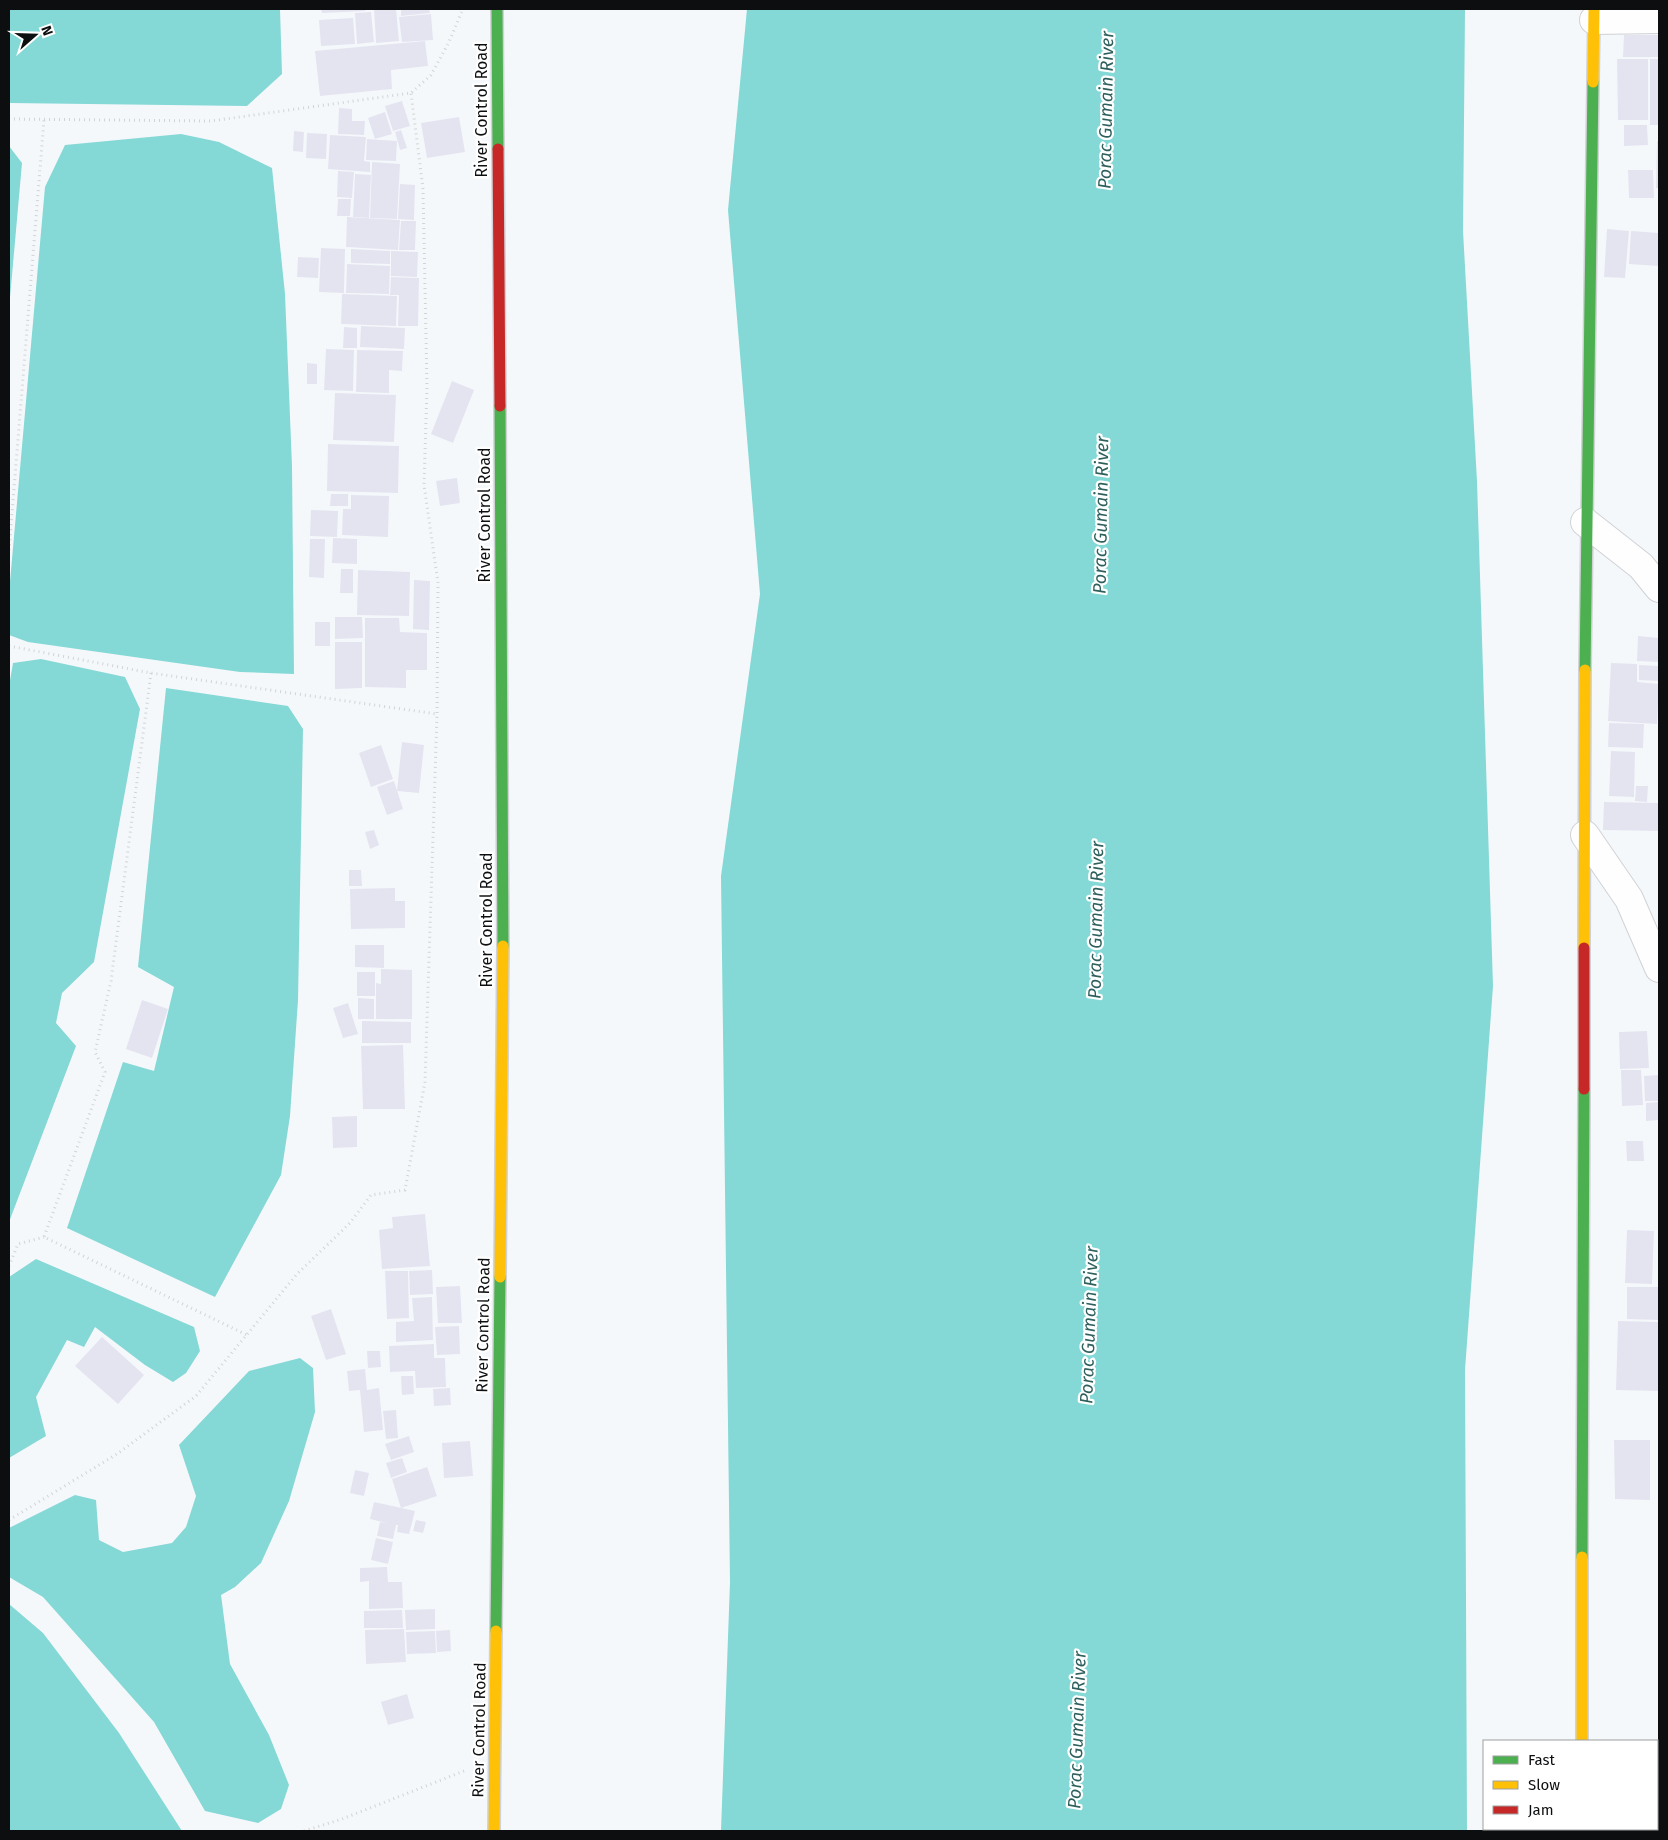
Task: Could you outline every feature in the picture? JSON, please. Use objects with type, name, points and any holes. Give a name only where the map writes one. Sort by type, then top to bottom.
[{"type":"street","name":"River Control Road","points":[[494,1831],[503,940],[497,9]]},
{"type":"street","points":[[1582,1740],[1586,522],[1594,14],[1659,19]]},
{"type":"street","points":[[1586,522],[1641,566],[1659,588]]},
{"type":"street","points":[[1585,835],[1629,899],[1659,968]]},
{"type":"path","points":[[9,119],[211,121],[412,92],[431,75],[448,44],[463,9]]},
{"type":"path","points":[[9,1520],[117,1454],[196,1396],[297,1274],[350,1223],[370,1195],[405,1190],[425,1082],[437,714],[438,583],[424,485],[427,387],[423,189],[412,92]]},
{"type":"path","points":[[9,550],[44,120]]},
{"type":"path","points":[[9,646],[151,673],[437,714]]},
{"type":"path","points":[[44,1237],[105,1072],[95,1052],[111,981],[151,673]]},
{"type":"path","points":[[9,1266],[18,1244],[44,1237],[246,1335]]},
{"type":"path","points":[[304,1831],[342,1819],[494,1759]]},
{"type":"water","points":[[9,9],[280,9],[282,74],[247,106],[9,103]]},
{"type":"water","name":"Porac Gumain River","points":[[747,9],[1465,9],[1463,231],[1477,481],[1493,986],[1465,1370],[1467,1831],[721,1831],[730,1582],[721,876],[760,594],[728,210]]},
{"type":"water","points":[[181,134],[219,142],[272,168],[285,294],[292,466],[294,674],[240,672],[28,642],[9,635],[9,593],[45,187],[65,145]]},
{"type":"water","points":[[9,146],[22,163],[9,309]]},
{"type":"water","points":[[41,659],[125,677],[140,709],[94,962],[62,993],[56,1023],[76,1046],[9,1222],[9,686],[13,663]]},
{"type":"water","points":[[166,688],[288,706],[303,729],[298,1000],[290,1116],[281,1175],[215,1297],[67,1228],[123,1062],[154,1071],[174,987],[138,967]]},
{"type":"water","points":[[36,1259],[194,1327],[200,1351],[186,1373],[173,1382],[145,1365],[95,1327],[84,1347],[67,1340],[36,1397],[46,1436],[9,1458],[9,1277]]},
{"type":"water","points":[[300,1358],[313,1368],[315,1412],[289,1501],[261,1563],[235,1587],[221,1595],[230,1664],[269,1735],[289,1785],[281,1809],[258,1823],[205,1811],[154,1722],[43,1597],[9,1577],[9,1528],[75,1495],[96,1500],[99,1540],[123,1552],[172,1543],[186,1527],[196,1496],[179,1445],[249,1371]]},
{"type":"water","points":[[9,1604],[43,1633],[119,1733],[182,1831],[9,1831]]},
{"type":"building","points":[[321,9],[365,9],[365,11],[322,13]]},
{"type":"building","points":[[374,9],[396,9],[399,41],[376,43]]},
{"type":"building","points":[[401,9],[429,9],[430,13],[401,16]]},
{"type":"building","points":[[371,12],[374,42],[357,44],[355,13]]},
{"type":"building","points":[[431,14],[433,40],[402,42],[399,17]]},
{"type":"building","points":[[353,18],[355,44],[321,46],[319,20]]},
{"type":"building","points":[[1624,35],[1659,35],[1659,57],[1623,57]]},
{"type":"building","points":[[425,41],[428,66],[391,70],[392,89],[320,96],[315,51]]},
{"type":"building","points":[[1617,59],[1648,59],[1648,120],[1618,120]]},
{"type":"building","points":[[1650,59],[1659,59],[1659,125],[1650,125]]},
{"type":"building","points":[[402,101],[410,126],[393,131],[385,106]]},
{"type":"building","points":[[339,108],[352,109],[352,121],[365,121],[364,135],[338,134]]},
{"type":"building","points":[[385,112],[392,134],[375,139],[368,118]]},
{"type":"building","points":[[459,117],[465,152],[427,158],[421,123]]},
{"type":"building","points":[[1624,125],[1647,125],[1648,145],[1624,146]]},
{"type":"building","points":[[401,130],[407,148],[400,150],[395,132]]},
{"type":"building","points":[[294,131],[304,132],[303,152],[293,151]]},
{"type":"building","points":[[307,133],[327,134],[326,159],[306,158]]},
{"type":"building","points":[[330,135],[366,137],[364,161],[370,162],[370,172],[328,169]]},
{"type":"building","points":[[367,139],[397,141],[396,161],[366,160]]},
{"type":"building","points":[[1657,141],[1659,141],[1659,188],[1656,188]]},
{"type":"building","points":[[372,162],[400,164],[397,219],[370,218]]},
{"type":"building","points":[[1628,170],[1653,170],[1654,198],[1629,198]]},
{"type":"building","points":[[338,171],[354,172],[352,198],[337,197]]},
{"type":"building","points":[[355,174],[371,175],[369,218],[353,217]]},
{"type":"building","points":[[400,184],[415,185],[414,220],[398,219]]},
{"type":"building","points":[[338,199],[351,199],[350,216],[337,216]]},
{"type":"building","points":[[347,217],[400,220],[398,250],[346,247]]},
{"type":"building","points":[[401,221],[416,221],[415,250],[399,250]]},
{"type":"building","points":[[1607,229],[1629,231],[1625,278],[1604,277]]},
{"type":"building","points":[[1631,231],[1659,233],[1659,266],[1629,264]]},
{"type":"building","points":[[321,248],[345,249],[344,293],[319,292]]},
{"type":"building","points":[[351,249],[390,251],[390,264],[351,263]]},
{"type":"building","points":[[391,251],[418,252],[417,277],[391,276]]},
{"type":"building","points":[[298,257],[319,258],[318,278],[297,277]]},
{"type":"building","points":[[347,264],[390,266],[389,294],[346,293]]},
{"type":"building","points":[[391,277],[419,278],[418,326],[398,326],[399,295],[390,295]]},
{"type":"building","points":[[342,294],[397,296],[396,326],[341,324]]},
{"type":"building","points":[[361,326],[405,328],[404,349],[360,347]]},
{"type":"building","points":[[344,327],[357,328],[357,348],[343,348]]},
{"type":"building","points":[[326,349],[354,350],[353,391],[324,390]]},
{"type":"building","points":[[357,350],[403,351],[402,371],[389,370],[389,393],[356,392]]},
{"type":"building","points":[[307,363],[317,364],[317,384],[307,384]]},
{"type":"building","points":[[452,381],[474,390],[453,443],[431,434]]},
{"type":"building","points":[[335,393],[396,395],[394,442],[333,440]]},
{"type":"building","points":[[328,444],[399,446],[398,493],[327,491]]},
{"type":"building","points":[[457,478],[460,503],[440,506],[436,481]]},
{"type":"building","points":[[331,494],[348,494],[348,506],[330,506]]},
{"type":"building","points":[[351,495],[389,496],[388,537],[342,535],[343,509],[351,509]]},
{"type":"building","points":[[311,510],[338,511],[337,537],[310,536]]},
{"type":"building","points":[[333,538],[357,539],[357,564],[332,563]]},
{"type":"building","points":[[310,539],[325,539],[324,578],[309,577]]},
{"type":"building","points":[[341,569],[353,569],[353,593],[340,593]]},
{"type":"building","points":[[358,570],[410,572],[409,616],[357,615]]},
{"type":"building","points":[[414,580],[430,581],[429,630],[413,629]]},
{"type":"building","points":[[335,617],[362,617],[363,638],[335,639]]},
{"type":"building","points":[[365,618],[399,618],[400,632],[427,633],[427,670],[406,670],[406,688],[365,687]]},
{"type":"building","points":[[315,622],[330,622],[330,646],[315,646]]},
{"type":"building","points":[[1638,636],[1659,638],[1659,662],[1637,661]]},
{"type":"building","points":[[335,642],[362,642],[362,688],[335,689]]},
{"type":"building","points":[[1611,663],[1637,664],[1637,682],[1659,684],[1657,724],[1608,721]]},
{"type":"building","points":[[1639,665],[1659,666],[1659,681],[1639,680]]},
{"type":"building","points":[[1609,723],[1644,724],[1643,748],[1608,747]]},
{"type":"building","points":[[402,742],[424,745],[419,793],[397,791]]},
{"type":"building","points":[[381,745],[393,779],[371,787],[359,753]]},
{"type":"building","points":[[1611,751],[1635,752],[1634,797],[1609,796]]},
{"type":"building","points":[[394,781],[403,809],[387,815],[377,787]]},
{"type":"building","points":[[1636,786],[1648,786],[1647,802],[1635,801]]},
{"type":"building","points":[[1604,802],[1659,803],[1659,831],[1603,830]]},
{"type":"building","points":[[374,830],[379,845],[370,849],[365,832]]},
{"type":"building","points":[[349,870],[361,870],[362,886],[349,886]]},
{"type":"building","points":[[395,888],[395,901],[405,901],[405,928],[351,929],[350,889]]},
{"type":"building","points":[[355,945],[384,945],[384,968],[355,967]]},
{"type":"building","points":[[381,969],[412,970],[412,1019],[376,1019],[376,983],[381,984]]},
{"type":"building","points":[[357,972],[375,972],[375,996],[357,996]]},
{"type":"building","points":[[358,998],[374,999],[374,1019],[358,1019]]},
{"type":"building","points":[[142,1000],[168,1009],[152,1058],[126,1049]]},
{"type":"building","points":[[348,1003],[358,1034],[343,1038],[333,1008]]},
{"type":"building","points":[[362,1021],[411,1022],[411,1043],[362,1043]]},
{"type":"building","points":[[1647,1031],[1649,1068],[1620,1069],[1619,1032]]},
{"type":"building","points":[[403,1045],[405,1109],[363,1109],[361,1046]]},
{"type":"building","points":[[1621,1070],[1641,1070],[1643,1105],[1622,1106]]},
{"type":"building","points":[[1659,1075],[1659,1101],[1645,1101],[1644,1076]]},
{"type":"building","points":[[1659,1102],[1659,1120],[1646,1121],[1646,1103]]},
{"type":"building","points":[[357,1116],[357,1147],[333,1148],[332,1117]]},
{"type":"building","points":[[1626,1141],[1643,1141],[1644,1161],[1627,1161]]},
{"type":"building","points":[[425,1214],[430,1266],[382,1269],[379,1230],[393,1228],[392,1217]]},
{"type":"building","points":[[1627,1230],[1654,1231],[1652,1284],[1625,1283]]},
{"type":"building","points":[[432,1270],[433,1294],[410,1295],[409,1271]]},
{"type":"building","points":[[385,1271],[408,1271],[409,1318],[387,1319]]},
{"type":"building","points":[[460,1286],[462,1323],[438,1323],[436,1287]]},
{"type":"building","points":[[1627,1287],[1659,1287],[1659,1320],[1627,1319]]},
{"type":"building","points":[[432,1297],[433,1340],[396,1342],[396,1322],[414,1321],[412,1298]]},
{"type":"building","points":[[331,1309],[346,1354],[326,1360],[311,1316]]},
{"type":"building","points":[[1618,1321],[1659,1322],[1659,1391],[1616,1390]]},
{"type":"building","points":[[459,1326],[460,1354],[437,1355],[435,1327]]},
{"type":"building","points":[[102,1337],[144,1375],[118,1404],[75,1366]]},
{"type":"building","points":[[434,1344],[434,1358],[445,1358],[446,1387],[416,1388],[415,1371],[390,1372],[389,1346]]},
{"type":"building","points":[[367,1351],[380,1351],[381,1367],[368,1368]]},
{"type":"building","points":[[365,1369],[367,1390],[379,1388],[383,1430],[364,1432],[360,1390],[349,1391],[347,1371]]},
{"type":"building","points":[[401,1376],[413,1376],[414,1394],[402,1395]]},
{"type":"building","points":[[450,1388],[451,1405],[434,1406],[433,1389]]},
{"type":"building","points":[[396,1410],[398,1438],[386,1439],[383,1411]]},
{"type":"building","points":[[409,1436],[414,1452],[391,1460],[385,1444]]},
{"type":"building","points":[[1614,1440],[1650,1440],[1650,1500],[1615,1499]]},
{"type":"building","points":[[470,1441],[473,1476],[444,1478],[442,1443]]},
{"type":"building","points":[[402,1458],[407,1472],[391,1478],[386,1463]]},
{"type":"building","points":[[427,1467],[437,1496],[401,1508],[392,1479]]},
{"type":"building","points":[[355,1470],[369,1473],[364,1496],[350,1493]]},
{"type":"building","points":[[374,1502],[415,1511],[409,1534],[397,1532],[398,1525],[396,1525],[393,1539],[377,1536],[380,1522],[387,1523],[370,1519]]},
{"type":"building","points":[[416,1520],[426,1522],[423,1533],[413,1531]]},
{"type":"building","points":[[376,1538],[393,1542],[388,1564],[371,1560]]},
{"type":"building","points":[[387,1567],[388,1582],[402,1582],[403,1608],[369,1609],[369,1581],[360,1582],[360,1568]]},
{"type":"building","points":[[435,1609],[435,1629],[406,1630],[405,1610]]},
{"type":"building","points":[[402,1610],[403,1628],[364,1628],[364,1611]]},
{"type":"building","points":[[404,1629],[406,1662],[366,1664],[365,1630]]},
{"type":"building","points":[[450,1630],[451,1651],[437,1652],[436,1631]]},
{"type":"building","points":[[435,1631],[436,1653],[407,1654],[406,1632]]},
{"type":"building","points":[[407,1694],[414,1718],[388,1725],[381,1702]]},
{"type":"traffic: fast","points":[[497,9],[498,149]]},
{"type":"traffic: fast","points":[[1585,670],[1593,82]]},
{"type":"traffic: fast","points":[[500,406],[503,946]]},
{"type":"traffic: fast","points":[[1582,1557],[1584,1089]]},
{"type":"traffic: fast","points":[[496,1631],[500,1277]]},
{"type":"traffic: slow","points":[[1593,82],[1594,9]]},
{"type":"traffic: slow","points":[[1584,948],[1585,670]]},
{"type":"traffic: slow","points":[[500,1277],[503,946]]},
{"type":"traffic: slow","points":[[1582,1557],[1582,1740]]},
{"type":"traffic: slow","points":[[494,1831],[496,1631]]},
{"type":"traffic: jam","points":[[498,149],[500,406]]},
{"type":"traffic: jam","points":[[1584,948],[1584,1089]]}]
